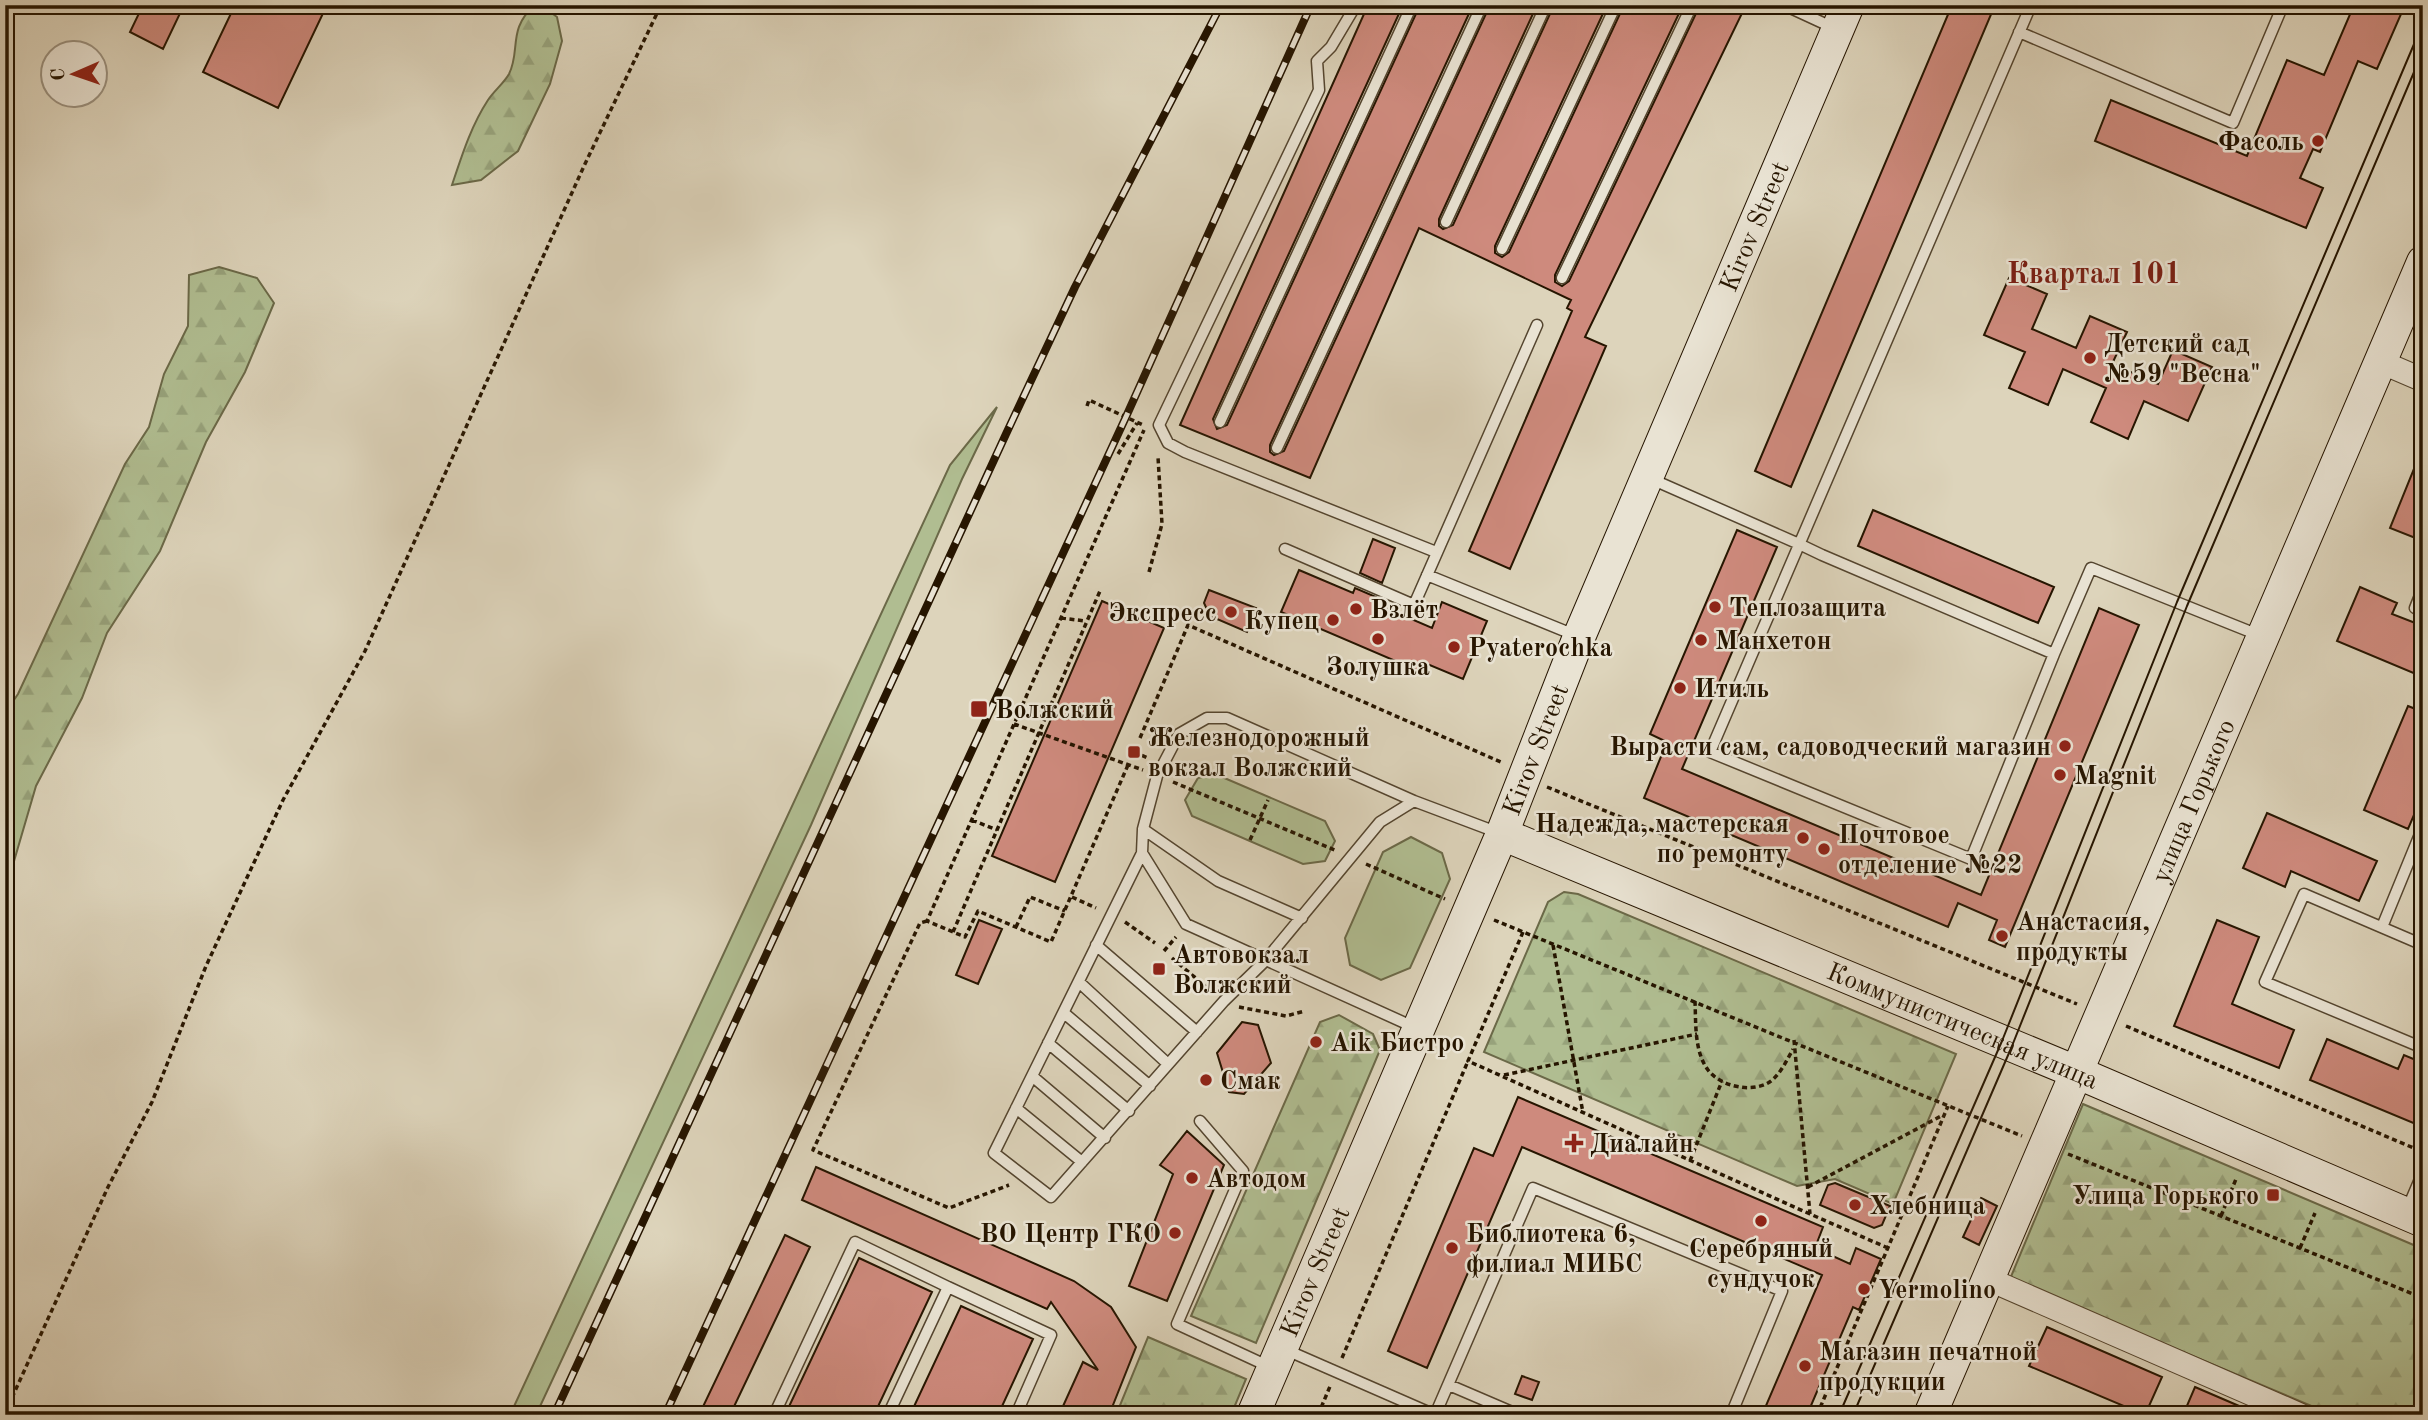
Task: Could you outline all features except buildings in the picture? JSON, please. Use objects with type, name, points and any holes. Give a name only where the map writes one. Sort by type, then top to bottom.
[{"type":"street","name":"Kirov Street","points":[[1253,1415],[1417,1028],[1470,910],[1579,637],[1843,18]]},
{"type":"street","name":"улица Горького","points":[[1930,1415],[2265,637],[2423,262]]},
{"type":"street","points":[[2381,362],[2423,380]]},
{"type":"street","name":"Коммунистическая улица","points":[[1502,834],[2076,1072],[2414,1217]]},
{"type":"street","points":[[1988,1279],[2300,1415]]},
{"type":"lane","points":[[1356,5],[1331,47],[1317,61],[1319,90],[1156,425],[1167,443],[1185,452],[1436,552]]},
{"type":"lane","points":[[1220,422],[1412,5]]},
{"type":"lane","points":[[1277,448],[1482,5]]},
{"type":"lane","points":[[1446,222],[1546,5]]},
{"type":"lane","points":[[1502,249],[1616,5]]},
{"type":"lane","points":[[1562,278],[1692,5]]},
{"type":"lane","points":[[1784,5],[1843,18]]},
{"type":"lane","points":[[2031,5],[1710,752],[1971,859],[2091,568],[2265,637]]},
{"type":"lane","points":[[2020,32],[2233,123],[2283,5]]},
{"type":"lane","points":[[1285,549],[1414,605],[1536,325]]},
{"type":"lane","points":[[1649,478],[2054,654]]},
{"type":"lane","points":[[1427,575],[1579,637]]},
{"type":"lane","points":[[2423,588],[2415,608],[2423,612]]},
{"type":"lane","points":[[1414,801],[1380,822],[1265,961],[1197,1032],[1051,1197],[994,1153],[1142,853],[1143,829],[1157,776],[1180,734],[1207,718],[1227,718],[1414,801],[1502,834]]},
{"type":"lane","points":[[2382,927],[2423,827]]},
{"type":"lane","points":[[1143,829],[1218,881],[1302,918]]},
{"type":"lane","points":[[1142,853],[1186,924],[1417,1028]]},
{"type":"lane","points":[[2423,945],[2304,894],[2265,982],[2423,1048]]},
{"type":"lane","points":[[1096,945],[1197,1032]]},
{"type":"lane","points":[[1080,983],[1168,1064]]},
{"type":"lane","points":[[1064,1013],[1150,1086]]},
{"type":"lane","points":[[1048,1042],[1129,1111]]},
{"type":"lane","points":[[1032,1076],[1105,1138]]},
{"type":"lane","points":[[1016,1108],[1082,1162]]},
{"type":"lane","points":[[1200,1121],[1243,1171],[1177,1324],[1277,1358],[1336,1371],[1434,1415],[1533,1188],[1782,1291],[1731,1415]]},
{"type":"lane","points":[[2414,1217],[2423,1172]]},
{"type":"lane","points":[[774,1415],[855,1242],[1051,1335],[1016,1415]]},
{"type":"lane","points":[[888,1415],[948,1287]]},
{"type":"lane","points":[[1449,1385],[1519,1415]]},
{"type":"path","points":[[5,1413],[108,1187],[152,1102],[206,966],[284,800],[365,652],[584,166],[661,5]]},
{"type":"path","points":[[1087,406],[1089,400],[1137,423],[1156,425],[1161,471],[1162,524],[1149,572]]},
{"type":"path","points":[[1118,454],[1137,423]]},
{"type":"path","points":[[927,921],[1146,425]]},
{"type":"path","points":[[953,932],[1100,591]]},
{"type":"path","points":[[1061,618],[1085,621]]},
{"type":"path","points":[[1140,738],[1188,625],[1499,760],[1560,794],[2100,1015],[2423,1152]]},
{"type":"path","points":[[1014,724],[1157,776],[1553,945],[1794,1040],[2423,1298]]},
{"type":"path","points":[[1026,1178],[949,1208],[813,1150],[920,923],[927,921],[965,937],[978,911],[1051,942],[1128,765]]},
{"type":"path","points":[[1250,839],[1268,800]]},
{"type":"path","points":[[972,820],[997,830]]},
{"type":"path","points":[[1016,928],[1030,897],[1065,911]]},
{"type":"path","points":[[1318,1415],[1522,932]]},
{"type":"path","points":[[1553,945],[1583,1113]]},
{"type":"path","points":[[1695,1001],[1697,1034],[1708,1070],[1722,1081],[1742,1088],[1768,1084],[1782,1068],[1794,1047]]},
{"type":"path","points":[[1501,1076],[1697,1034]]},
{"type":"path","points":[[1794,1040],[1810,1214]]},
{"type":"path","points":[[1468,1061],[1888,1248]]},
{"type":"path","points":[[1690,1161],[1722,1081]]},
{"type":"path","points":[[1817,1415],[1948,1105]]},
{"type":"path","points":[[1807,1187],[1945,1114]]},
{"type":"path","points":[[2221,1216],[2236,1179]]},
{"type":"path","points":[[2300,1248],[2315,1213]]},
{"type":"green space","points":[[535,5],[541,5],[557,17],[562,41],[550,84],[518,151],[481,180],[452,185],[477,120],[488,100],[509,74],[521,23]]},
{"type":"green space","points":[[219,267],[257,278],[274,303],[245,372],[206,442],[160,551],[107,633],[82,698],[36,786],[5,892],[5,713],[18,694],[125,464],[149,427],[164,374],[188,326],[189,275]]},
{"type":"green space","points":[[997,407],[962,479],[811,825],[536,1415],[510,1415],[950,465]]},
{"type":"green space","points":[[1215,774],[1325,821],[1335,841],[1325,861],[1303,864],[1192,816],[1185,800],[1198,778]]},
{"type":"green space","points":[[1411,837],[1442,853],[1450,879],[1410,968],[1381,980],[1350,965],[1345,938],[1383,852]]},
{"type":"green space","points":[[1564,892],[1578,894],[1956,1054],[1893,1204],[1835,1179],[1797,1186],[1484,1052],[1548,902]]},
{"type":"green space","points":[[1339,1015],[1373,1034],[1380,1050],[1256,1343],[1191,1316],[1320,1022]]},
{"type":"green space","points":[[2083,1104],[2423,1249],[2423,1415],[2333,1415],[2010,1279]]},
{"type":"green space","points":[[1148,1337],[1246,1379],[1231,1415],[1116,1415]]},
{"type":"tram line","points":[[1839,1415],[2002,1041],[2177,602],[2423,23]]},
{"type":"tram line","points":[[1853,1415],[2012,1046],[2187,606],[2423,51]]},
{"type":"railway","points":[[554,1415],[1075,287],[1221,5]]},
{"type":"railway","points":[[665,1415],[1125,419],[1311,5]]},
{"type":"place","name":"Фасоль","points":[[2318,141]]},
{"type":"place","name":"Детский сад №59 \"Весна\"","points":[[2090,358]]},
{"type":"place","name":"Теплозащита","points":[[1715,607]]},
{"type":"place","name":"Взлёт","points":[[1356,609]]},
{"type":"place","name":"Экспресс","points":[[1231,612]]},
{"type":"place","name":"Купец","points":[[1333,620]]},
{"type":"place","name":"Золушка","points":[[1378,639]]},
{"type":"place","name":"Манхетон","points":[[1701,640]]},
{"type":"place","name":"Pyaterochka","points":[[1454,647]]},
{"type":"place","name":"Итиль","points":[[1680,688]]},
{"type":"place","name":"Волжский","points":[[979,709]]},
{"type":"place","name":"Вырасти сам, садоводческий магазин","points":[[2065,746]]},
{"type":"place","name":"Железнодорожный вокзал Волжский","points":[[1134,752]]},
{"type":"place","name":"Magnit","points":[[2060,775]]},
{"type":"place","name":"Надежда, мастерская по ремонту","points":[[1803,838]]},
{"type":"place","name":"Почтовое отделение №22","points":[[1824,849]]},
{"type":"place","name":"Анастасия, продукты","points":[[2002,936]]},
{"type":"place","name":"Автовокзал Волжский","points":[[1159,969]]},
{"type":"place","name":"Aik Бистро","points":[[1316,1042]]},
{"type":"place","name":"Смак","points":[[1206,1080]]},
{"type":"place","name":"Диалайн","points":[[1574,1143]]},
{"type":"place","name":"Автодом","points":[[1192,1178]]},
{"type":"place","name":"Улица Горького","points":[[2273,1195]]},
{"type":"place","name":"Хлебница","points":[[1855,1205]]},
{"type":"place","name":"Серебряный сундучок","points":[[1761,1221]]},
{"type":"place","name":"ВО Центр ГКО","points":[[1175,1233]]},
{"type":"place","name":"Библиотека 6, филиал МИБС","points":[[1452,1248]]},
{"type":"place","name":"Yermolino","points":[[1864,1289]]},
{"type":"place","name":"Магазин печатной продукции","points":[[1805,1366]]},
{"type":"district","name":"Квартал 101","points":[[2094,273]]}]
